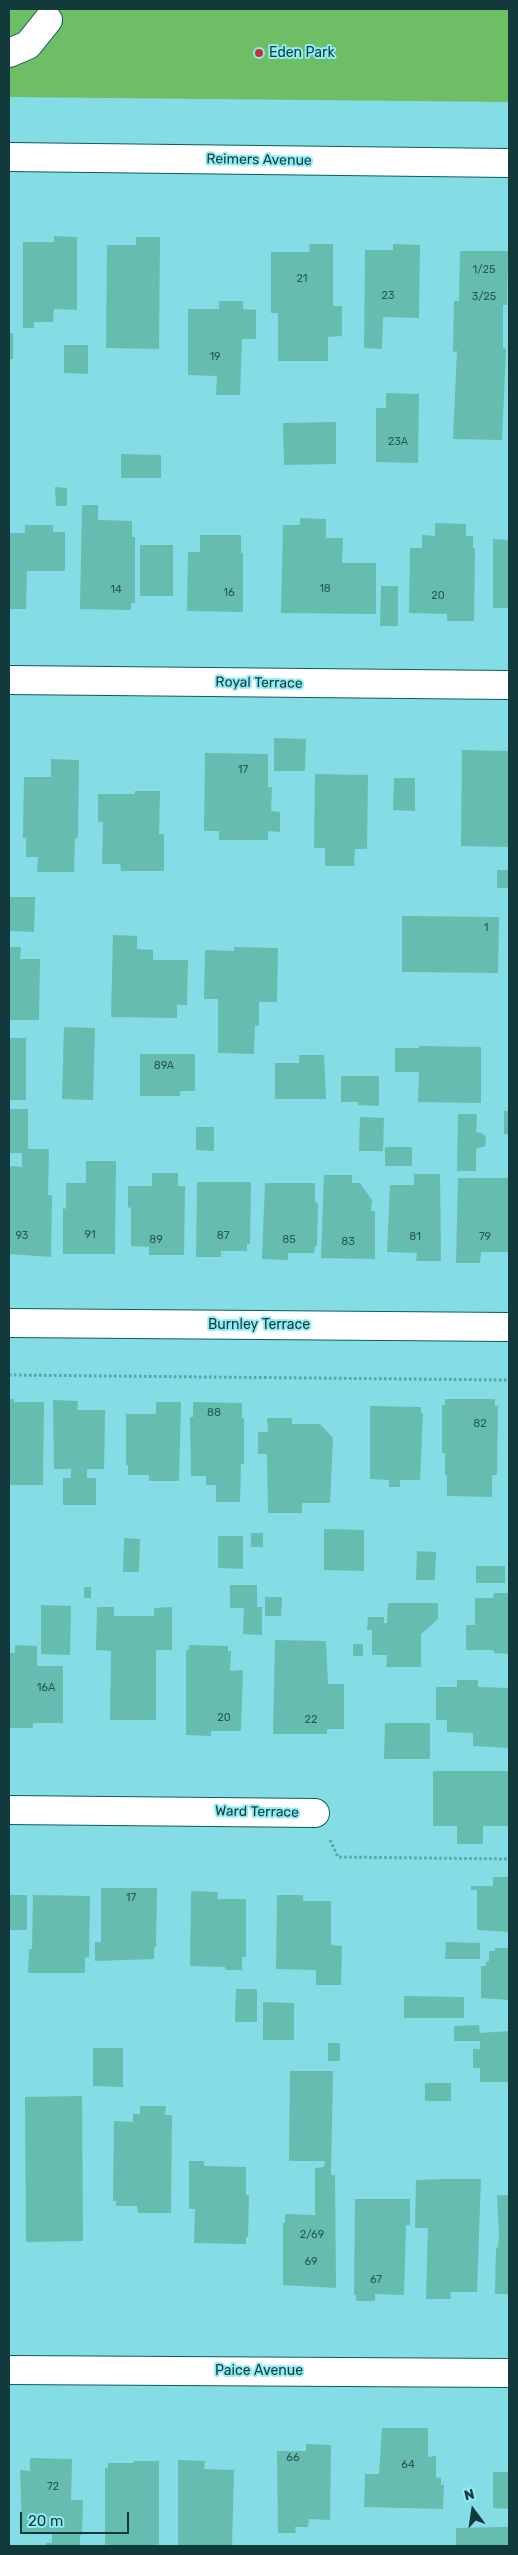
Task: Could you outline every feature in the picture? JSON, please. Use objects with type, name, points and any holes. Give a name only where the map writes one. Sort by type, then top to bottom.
[{"type":"street","points":[[9,53],[28,45],[48,20]]},
{"type":"street","name":"Reimers Avenue","points":[[9,157],[509,163]]},
{"type":"street","name":"Royal Terrace","points":[[9,680],[509,685]]},
{"type":"street","name":"Burnley Terrace","points":[[9,1323],[509,1328]]},
{"type":"street","name":"Ward Terrace","points":[[9,1810],[316,1813]]},
{"type":"street","name":"Paice Avenue","points":[[9,2370],[509,2373]]},
{"type":"path","points":[[9,1375],[509,1380]]},
{"type":"path","name":"Ward Terrace","points":[[316,1813],[338,1856],[509,1859]]},
{"type":"green space","name":"Eden Park","points":[[9,9],[509,9],[509,102],[9,97]]},
{"type":"building","points":[[54,236],[77,237],[77,310],[54,309],[53,322],[34,322],[34,328],[23,328],[23,242],[54,242]]},
{"type":"building","points":[[136,237],[160,237],[159,349],[106,348],[107,245],[136,245]]},
{"type":"building","points":[[309,244],[333,244],[333,306],[342,306],[342,336],[328,337],[328,361],[278,361],[278,313],[271,313],[271,252],[310,252]]},
{"type":"building","points":[[393,244],[420,245],[419,318],[383,317],[382,349],[364,348],[365,250],[393,250]]},
{"type":"building","points":[[460,251],[508,251],[507,305],[503,305],[503,348],[506,349],[502,440],[453,439],[457,351],[453,352],[454,301],[459,301]]},
{"type":"building","points":[[219,301],[243,301],[243,309],[256,310],[256,339],[242,339],[240,395],[216,395],[217,376],[188,375],[188,309],[219,309]]},
{"type":"building","points":[[9,333],[13,333],[13,359],[9,359]]},
{"type":"building","points":[[64,345],[88,345],[88,374],[64,373]]},
{"type":"building","points":[[386,393],[419,394],[418,463],[376,462],[376,408],[386,408]]},
{"type":"building","points":[[336,422],[336,464],[284,465],[283,423]]},
{"type":"building","points":[[121,454],[161,455],[161,478],[121,478]]},
{"type":"building","points":[[55,487],[67,488],[67,506],[56,506]]},
{"type":"building","points":[[82,505],[98,505],[98,520],[132,521],[132,537],[135,537],[135,603],[131,603],[131,610],[80,609]]},
{"type":"building","points":[[300,518],[326,519],[326,538],[343,538],[342,563],[376,563],[376,614],[281,613],[283,525],[300,525]]},
{"type":"building","points":[[435,523],[466,524],[466,536],[473,536],[473,548],[475,548],[474,621],[447,621],[447,614],[409,613],[410,548],[422,548],[422,535],[435,536]]},
{"type":"building","points":[[25,525],[53,525],[53,532],[65,532],[65,571],[27,571],[26,609],[9,609],[10,533],[25,533]]},
{"type":"building","points":[[200,535],[241,535],[241,553],[243,553],[243,612],[187,611],[188,552],[200,552]]},
{"type":"building","points":[[493,539],[509,540],[509,608],[493,608]]},
{"type":"building","points":[[140,545],[173,545],[173,596],[140,596]]},
{"type":"building","points":[[381,586],[398,586],[398,626],[380,626]]},
{"type":"building","points":[[274,738],[306,739],[305,771],[274,771]]},
{"type":"building","points":[[462,750],[509,751],[509,847],[461,846]]},
{"type":"building","points":[[205,753],[268,754],[268,787],[272,787],[271,811],[280,812],[280,832],[268,831],[268,840],[219,840],[219,831],[204,831]]},
{"type":"building","points":[[51,759],[79,760],[78,838],[75,838],[74,872],[37,872],[38,857],[26,857],[26,838],[23,838],[24,777],[51,777]]},
{"type":"building","points":[[315,774],[368,775],[367,849],[355,849],[354,866],[325,866],[325,848],[314,848]]},
{"type":"building","points":[[394,778],[415,778],[415,811],[393,810]]},
{"type":"building","points":[[135,791],[160,791],[159,834],[164,834],[164,871],[121,871],[120,864],[102,864],[103,822],[98,822],[98,794],[135,794]]},
{"type":"building","points":[[497,870],[509,870],[509,888],[497,888]]},
{"type":"building","points":[[9,897],[35,897],[34,932],[9,931]]},
{"type":"building","points":[[402,916],[499,917],[498,973],[402,972]]},
{"type":"building","points":[[113,935],[137,936],[137,949],[153,950],[153,960],[188,960],[187,1005],[177,1005],[177,1018],[111,1017]]},
{"type":"building","points":[[9,947],[21,947],[20,959],[40,959],[39,1020],[9,1020]]},
{"type":"building","points":[[234,947],[278,948],[277,1002],[259,1002],[259,1026],[255,1025],[254,1054],[218,1053],[218,999],[204,999],[205,950],[234,951]]},
{"type":"building","points":[[64,1027],[95,1028],[93,1100],[62,1099]]},
{"type":"building","points":[[9,1038],[26,1038],[26,1100],[9,1100]]},
{"type":"building","points":[[419,1046],[481,1047],[481,1103],[418,1102],[419,1072],[395,1072],[395,1048],[419,1048]]},
{"type":"building","points":[[140,1054],[195,1054],[195,1091],[180,1091],[180,1096],[140,1096]]},
{"type":"building","points":[[299,1055],[324,1055],[326,1099],[275,1099],[275,1063],[299,1063]]},
{"type":"building","points":[[341,1076],[379,1076],[379,1106],[358,1105],[358,1102],[341,1102]]},
{"type":"building","points":[[9,1109],[28,1109],[28,1149],[49,1149],[48,1195],[52,1195],[51,1257],[9,1254],[9,1166],[22,1167],[22,1153],[9,1153]]},
{"type":"building","points":[[504,1111],[509,1111],[509,1134],[504,1134]]},
{"type":"building","points":[[458,1114],[477,1114],[476,1132],[482,1133],[486,1137],[485,1146],[476,1149],[476,1171],[457,1171]]},
{"type":"building","points":[[360,1117],[384,1118],[383,1151],[359,1151]]},
{"type":"building","points":[[196,1127],[214,1127],[214,1151],[196,1150]]},
{"type":"building","points":[[385,1147],[412,1147],[412,1166],[385,1166]]},
{"type":"building","points":[[86,1161],[116,1161],[115,1254],[63,1254],[63,1208],[66,1209],[66,1183],[86,1183]]},
{"type":"building","points":[[152,1173],[178,1173],[178,1186],[185,1186],[184,1255],[149,1255],[149,1247],[131,1246],[131,1207],[128,1208],[128,1186],[152,1186]]},
{"type":"building","points":[[414,1174],[440,1174],[441,1261],[416,1261],[417,1253],[387,1252],[390,1185],[414,1185]]},
{"type":"building","points":[[324,1175],[352,1175],[352,1183],[360,1183],[372,1200],[371,1211],[375,1211],[375,1259],[321,1258]]},
{"type":"building","points":[[458,1178],[508,1178],[509,1252],[481,1252],[480,1263],[456,1263]]},
{"type":"building","points":[[197,1182],[251,1182],[250,1244],[247,1244],[247,1251],[221,1251],[221,1257],[196,1257]]},
{"type":"building","points":[[265,1183],[315,1183],[315,1202],[318,1203],[317,1246],[315,1246],[314,1253],[288,1253],[288,1260],[262,1259]]},
{"type":"building","points":[[9,1399],[14,1399],[14,1402],[44,1402],[43,1485],[9,1485]]},
{"type":"building","points":[[445,1399],[495,1399],[495,1406],[498,1406],[497,1475],[492,1475],[492,1497],[447,1496],[445,1453],[442,1453],[442,1405],[445,1405]]},
{"type":"building","points":[[53,1400],[78,1401],[77,1410],[105,1410],[104,1469],[87,1469],[87,1478],[96,1478],[96,1505],[63,1505],[63,1478],[71,1478],[71,1469],[54,1469]]},
{"type":"building","points":[[156,1402],[181,1402],[179,1481],[149,1481],[149,1475],[128,1475],[128,1465],[126,1465],[126,1414],[156,1414]]},
{"type":"building","points":[[193,1402],[242,1403],[242,1418],[244,1418],[244,1464],[241,1464],[240,1502],[216,1502],[216,1485],[206,1485],[206,1476],[191,1476],[190,1417],[193,1417]]},
{"type":"building","points":[[370,1406],[421,1407],[421,1413],[423,1413],[420,1480],[400,1480],[400,1487],[389,1487],[389,1480],[370,1479]]},
{"type":"building","points":[[267,1418],[292,1418],[292,1424],[320,1424],[333,1438],[330,1503],[302,1503],[302,1513],[268,1513],[267,1454],[258,1454],[258,1432],[268,1432]]},
{"type":"building","points":[[324,1529],[364,1530],[364,1571],[324,1570]]},
{"type":"building","points":[[251,1533],[263,1533],[263,1547],[251,1547]]},
{"type":"building","points":[[218,1536],[243,1536],[243,1569],[218,1568]]},
{"type":"building","points":[[124,1538],[140,1539],[139,1572],[123,1572]]},
{"type":"building","points":[[417,1551],[436,1552],[435,1580],[416,1580]]},
{"type":"building","points":[[476,1566],[505,1566],[505,1583],[476,1583]]},
{"type":"building","points":[[230,1585],[257,1585],[257,1607],[262,1607],[262,1635],[243,1634],[244,1608],[230,1608]]},
{"type":"building","points":[[84,1587],[91,1587],[91,1598],[84,1598]]},
{"type":"building","points":[[494,1593],[509,1593],[509,1654],[494,1653],[494,1650],[466,1650],[466,1625],[475,1625],[475,1598],[493,1598]]},
{"type":"building","points":[[265,1597],[282,1597],[281,1616],[265,1616]]},
{"type":"building","points":[[388,1603],[438,1603],[438,1619],[421,1634],[421,1667],[386,1667],[387,1655],[372,1655],[372,1630],[367,1630],[368,1617],[384,1617],[384,1623],[387,1623]]},
{"type":"building","points":[[41,1605],[71,1606],[70,1655],[41,1654]]},
{"type":"building","points":[[97,1607],[114,1607],[114,1616],[154,1616],[154,1608],[172,1607],[172,1650],[156,1650],[156,1720],[110,1720],[111,1651],[96,1650]]},
{"type":"building","points":[[275,1640],[326,1641],[328,1684],[344,1684],[344,1729],[327,1729],[327,1734],[273,1734]]},
{"type":"building","points":[[353,1644],[363,1644],[363,1656],[353,1656]]},
{"type":"building","points":[[15,1645],[37,1646],[37,1666],[63,1666],[63,1723],[33,1723],[33,1728],[9,1728],[9,1665],[10,1653],[15,1653]]},
{"type":"building","points":[[189,1645],[228,1646],[228,1651],[231,1651],[230,1671],[243,1670],[241,1731],[211,1731],[211,1736],[186,1735],[186,1650],[189,1650]]},
{"type":"building","points":[[457,1680],[478,1680],[478,1687],[509,1688],[509,1748],[473,1746],[473,1733],[447,1732],[447,1720],[436,1720],[436,1687],[457,1687]]},
{"type":"building","points":[[385,1723],[430,1723],[430,1759],[384,1759]]},
{"type":"building","points":[[433,1771],[509,1771],[509,1826],[483,1826],[483,1844],[457,1844],[457,1826],[433,1826]]},
{"type":"building","points":[[493,1877],[509,1877],[509,1932],[477,1930],[477,1890],[471,1890],[471,1886],[493,1886]]},
{"type":"building","points":[[101,1888],[157,1888],[154,1959],[95,1961],[95,1942],[101,1942]]},
{"type":"building","points":[[191,1891],[218,1892],[217,1899],[246,1899],[246,1957],[242,1957],[242,1970],[226,1970],[225,1967],[190,1966]]},
{"type":"building","points":[[9,1895],[27,1895],[27,1930],[9,1930]]},
{"type":"building","points":[[33,1895],[90,1896],[89,1957],[85,1958],[85,1973],[28,1973],[29,1949],[32,1949]]},
{"type":"building","points":[[277,1895],[303,1895],[303,1901],[331,1901],[331,1945],[342,1946],[341,1985],[316,1985],[316,1970],[276,1969]]},
{"type":"building","points":[[446,1942],[480,1943],[480,1959],[445,1959]]},
{"type":"building","points":[[495,1948],[509,1948],[509,2000],[481,1998],[481,1966],[486,1966],[486,1962],[489,1961],[489,1951],[495,1951]]},
{"type":"building","points":[[236,1989],[257,1989],[257,2022],[235,2022]]},
{"type":"building","points":[[404,1996],[464,1997],[464,2018],[404,2018]]},
{"type":"building","points":[[263,2002],[294,2003],[294,2040],[263,2040]]},
{"type":"building","points":[[479,2025],[480,2033],[509,2031],[509,2082],[480,2082],[480,2068],[473,2068],[473,2049],[480,2049],[480,2041],[454,2041],[454,2026]]},
{"type":"building","points":[[328,2043],[340,2043],[340,2061],[328,2061]]},
{"type":"building","points":[[93,2048],[123,2048],[123,2087],[93,2086]]},
{"type":"building","points":[[290,2071],[333,2071],[331,2175],[335,2175],[336,2288],[283,2285],[283,2223],[285,2223],[285,2214],[315,2215],[315,2168],[324,2167],[325,2161],[289,2161]]},
{"type":"building","points":[[425,2083],[451,2083],[451,2101],[425,2101]]},
{"type":"building","points":[[82,2096],[83,2241],[26,2242],[25,2097]]},
{"type":"building","points":[[140,2106],[166,2106],[165,2115],[172,2115],[171,2213],[138,2213],[137,2206],[116,2206],[116,2201],[113,2201],[114,2121],[133,2122],[133,2114],[140,2114]]},
{"type":"building","points":[[189,2161],[204,2161],[204,2166],[246,2167],[246,2195],[249,2195],[248,2237],[246,2237],[246,2244],[194,2243],[195,2209],[189,2209]]},
{"type":"building","points":[[481,2179],[477,2292],[450,2292],[451,2299],[426,2299],[428,2228],[415,2228],[416,2180]]},
{"type":"building","points":[[497,2195],[509,2195],[509,2294],[495,2294],[496,2247],[498,2248],[499,2235]]},
{"type":"building","points":[[355,2199],[410,2199],[410,2225],[406,2225],[404,2295],[375,2294],[375,2301],[356,2301],[356,2295],[354,2295]]},
{"type":"building","points":[[382,2428],[428,2428],[428,2457],[436,2456],[436,2478],[441,2477],[441,2485],[444,2485],[443,2509],[364,2507],[365,2474],[379,2474]]},
{"type":"building","points":[[306,2444],[331,2445],[330,2520],[309,2519],[308,2527],[295,2527],[296,2533],[278,2533],[277,2451],[306,2451]]},
{"type":"building","points":[[30,2458],[72,2459],[71,2500],[83,2500],[80,2546],[46,2546],[46,2543],[52,2543],[52,2534],[22,2534],[20,2470],[30,2471]]},
{"type":"building","points":[[178,2460],[205,2461],[204,2469],[234,2470],[232,2546],[178,2546]]},
{"type":"building","points":[[134,2461],[159,2461],[159,2546],[105,2546],[105,2468],[108,2468],[108,2463],[134,2463]]},
{"type":"building","points":[[493,2472],[509,2472],[509,2509],[493,2508]]},
{"type":"building","points":[[509,2527],[509,2546],[456,2546],[456,2528]]},
{"type":"place","name":"Eden Park","points":[[259,53]]}]
